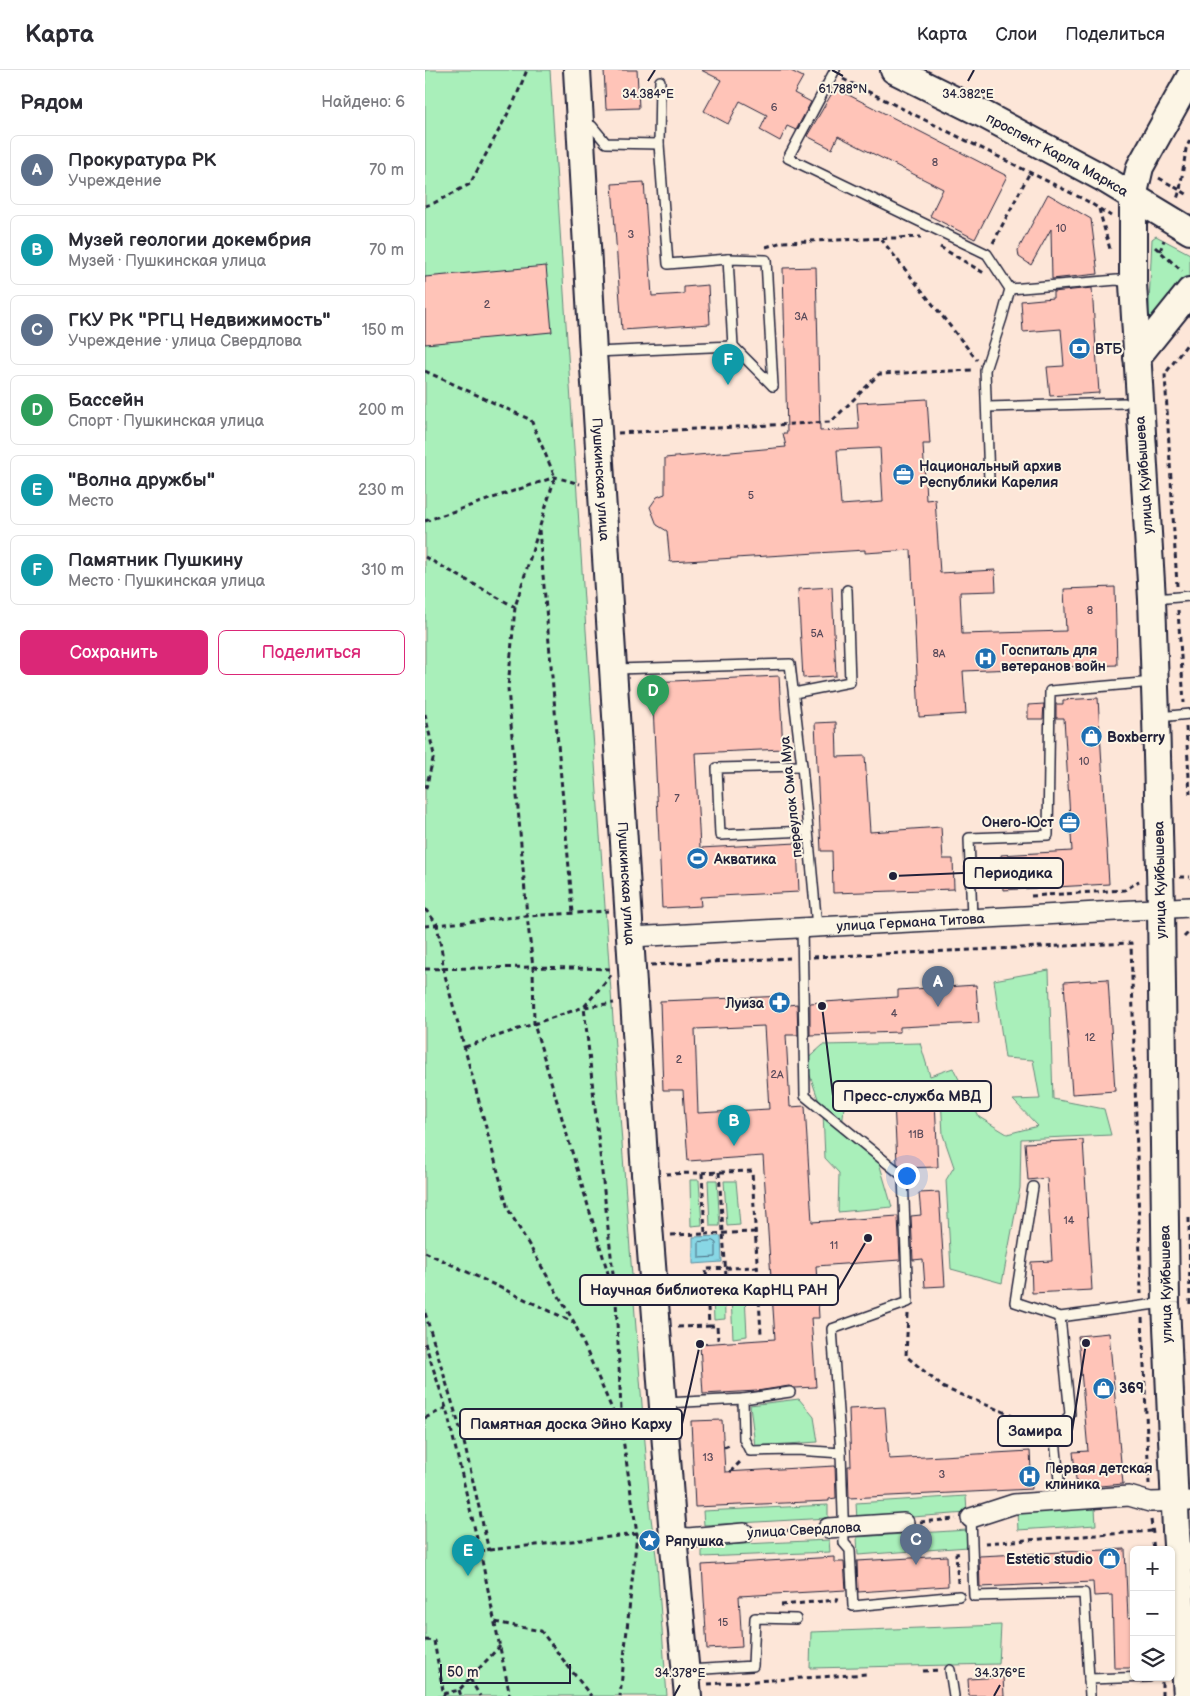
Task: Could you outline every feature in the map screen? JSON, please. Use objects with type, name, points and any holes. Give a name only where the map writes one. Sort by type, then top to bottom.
[{"type":"street","name":"Пушкинская улица","points":[[577,70],[645,1174],[673,1536],[691,1684]]},
{"type":"street","name":"проспект Карла Маркса","points":[[894,70],[981,113],[1101,177],[1190,231]]},
{"type":"street","name":"улица Куйбышева","points":[[1182,1674],[1164,1531],[1172,1502],[1166,1303],[1161,908],[1155,682],[1165,598],[1137,356],[1133,284],[1133,197],[1140,167],[1190,77]]},
{"type":"street","points":[[1137,356],[1187,282]]},
{"type":"street","name":"улица Германа Титова","points":[[631,937],[1190,907]]},
{"type":"street","points":[[971,1518],[1014,1504],[1061,1500],[1129,1496],[1172,1502]]},
{"type":"street","name":"улица Свердлова","points":[[836,1528],[904,1524]]},
{"type":"street","name":"улица Свердлова","points":[[673,1536],[688,1538],[744,1533]]},
{"type":"lane","points":[[834,72],[788,158],[987,254],[1010,289],[985,370],[989,480]]},
{"type":"lane","points":[[660,81],[659,144],[668,264],[728,260],[766,260],[773,386],[733,346],[728,260]]},
{"type":"lane","points":[[580,127],[592,126],[606,143],[659,144]]},
{"type":"lane","points":[[1010,289],[1117,280],[1133,284]]},
{"type":"lane","points":[[593,352],[733,346]]},
{"type":"lane","points":[[987,407],[1124,403]]},
{"type":"lane","points":[[794,693],[849,682],[847,590]]},
{"type":"lane","points":[[1165,598],[1190,596]]},
{"type":"lane","name":"переулок Ома Муа","points":[[613,669],[790,664],[808,831],[809,927],[805,1096],[903,1176],[908,1302]]},
{"type":"lane","points":[[972,918],[969,838],[1048,835],[1050,691],[1155,682]]},
{"type":"lane","points":[[1157,717],[1187,714]]},
{"type":"lane","points":[[802,766],[717,768],[720,835],[808,831]]},
{"type":"lane","points":[[1033,1187],[1015,1302],[1060,1316],[1166,1303]]},
{"type":"lane","points":[[908,1302],[832,1329],[841,1453],[836,1528],[850,1550],[853,1606],[959,1596]]},
{"type":"lane","points":[[1060,1316],[1070,1414],[1055,1439],[1061,1500]]},
{"type":"lane","points":[[663,1404],[743,1399],[790,1392]]},
{"type":"lane","points":[[743,1399],[744,1439],[750,1451],[797,1450],[841,1453]]},
{"type":"lane","points":[[971,1518],[974,1596],[1084,1593],[1090,1696]]},
{"type":"lane","points":[[691,1684],[753,1666],[755,1618],[796,1619]]},
{"type":"lane","points":[[950,1670],[954,1696]]},
{"type":"lane","points":[[1089,1679],[1130,1678]]},
{"type":"path","points":[[425,206],[434,204],[470,184],[514,102],[527,70]]},
{"type":"path","points":[[834,72],[1087,201],[1099,209]]},
{"type":"path","points":[[1190,140],[1186,149],[1180,190],[1190,196]]},
{"type":"path","points":[[987,254],[1030,172]]},
{"type":"path","points":[[764,248],[782,242],[922,237]]},
{"type":"path","points":[[880,239],[985,370]]},
{"type":"path","points":[[938,247],[1010,289]]},
{"type":"path","points":[[1159,252],[1187,282]]},
{"type":"path","points":[[1190,340],[1165,374],[1165,598],[1187,714],[1190,794]]},
{"type":"path","points":[[611,434],[831,422],[879,374],[985,370]]},
{"type":"path","points":[[425,371],[531,420],[555,477],[515,607],[508,688],[533,967],[534,1024],[616,1300]]},
{"type":"path","points":[[425,521],[555,477],[585,485]]},
{"type":"path","points":[[539,528],[573,913]]},
{"type":"path","points":[[425,557],[515,607]]},
{"type":"path","points":[[425,714],[434,755],[425,792]]},
{"type":"path","points":[[1029,896],[1125,890],[1140,881]]},
{"type":"path","points":[[425,909],[437,924],[443,968],[508,1209],[574,1322],[622,1432]]},
{"type":"path","points":[[425,926],[527,916],[614,911]]},
{"type":"path","points":[[425,970],[533,967],[616,969],[584,1007],[616,1300],[622,1432],[637,1534],[620,1696]]},
{"type":"path","points":[[464,1047],[584,1007],[617,1002]]},
{"type":"path","points":[[645,1174],[752,1171],[761,1334]]},
{"type":"path","points":[[719,1172],[728,1306]]},
{"type":"path","points":[[702,1173],[705,1234]]},
{"type":"path","points":[[664,1236],[755,1232]]},
{"type":"path","points":[[425,1252],[574,1322]]},
{"type":"path","points":[[709,1326],[706,1269],[757,1267]]},
{"type":"path","points":[[908,1302],[906,1356],[944,1388],[1004,1412],[1055,1439]]},
{"type":"path","points":[[425,1313],[463,1438],[489,1551]]},
{"type":"path","points":[[657,1328],[717,1326],[717,1340]]},
{"type":"path","points":[[425,1344],[446,1408],[480,1551],[510,1696]]},
{"type":"path","points":[[425,1418],[446,1408]]},
{"type":"path","points":[[1156,1546],[1164,1531],[1172,1502]]},
{"type":"path","points":[[927,1522],[950,1520]]},
{"type":"path","name":"улица Свердлова","points":[[744,1533],[836,1528]]},
{"type":"path","points":[[971,1551],[987,1541],[1164,1531]]},
{"type":"path","points":[[480,1551],[637,1534],[673,1536]]},
{"type":"path","points":[[808,1602],[837,1600]]},
{"type":"path","points":[[495,1622],[541,1631],[591,1696]]},
{"type":"path","points":[[425,1640],[434,1640],[444,1695],[459,1690],[500,1646]]},
{"type":"path","points":[[691,1684],[867,1674]]},
{"type":"path","points":[[1162,1696],[1182,1674]]},
{"type":"path","points":[[470,1678],[480,1696]]},
{"type":"path","points":[[459,1690],[461,1696]]},
{"type":"green space","points":[[425,70],[550,70],[610,975],[651,1518],[657,1563],[667,1696],[425,1696]]},
{"type":"green space","points":[[1156,236],[1190,254],[1190,281],[1169,295],[1148,325],[1152,239]]},
{"type":"green space","points":[[1049,970],[1053,1099],[1104,1109],[1111,1135],[1021,1139],[1020,1188],[1002,1283],[951,1269],[946,1180],[954,1167],[943,1135],[941,1097],[920,1091],[844,1105],[842,1130],[878,1159],[892,1207],[838,1212],[839,1173],[825,1158],[823,1113],[805,1061],[823,1045],[920,1043],[930,1076],[953,1068],[979,1117],[1007,1134],[1038,1126],[1013,1100],[1040,1099],[1033,1060],[1005,1058],[994,980]]},
{"type":"green space","points":[[690,1180],[699,1180],[702,1225],[691,1226]]},
{"type":"green space","points":[[708,1180],[717,1180],[720,1226],[710,1226]]},
{"type":"green space","points":[[724,1181],[736,1181],[740,1225],[727,1226]]},
{"type":"green space","points":[[744,1275],[747,1336],[733,1338],[730,1276]]},
{"type":"green space","points":[[712,1276],[724,1276],[725,1319],[714,1320]]},
{"type":"green space","points":[[799,1399],[814,1417],[818,1442],[755,1446],[750,1405]]},
{"type":"green space","points":[[966,1496],[967,1513],[857,1521],[856,1503]]},
{"type":"green space","points":[[828,1505],[828,1518],[704,1525],[703,1511]]},
{"type":"green space","points":[[1095,1508],[1096,1525],[1018,1530],[1017,1512]]},
{"type":"green space","points":[[967,1530],[968,1547],[858,1555],[857,1537]]},
{"type":"green space","points":[[829,1540],[830,1552],[702,1557],[702,1546]]},
{"type":"green space","points":[[1001,1625],[999,1664],[810,1668],[811,1632]]},
{"type":"water","points":[[721,1236],[722,1262],[693,1264],[693,1237]]},
{"type":"building","points":[[604,70],[637,70],[639,108],[606,109]]},
{"type":"building","points":[[701,70],[789,70],[803,77],[794,93],[811,102],[796,130],[787,126],[780,141],[760,130],[767,115],[740,101],[728,124],[704,111],[721,80]]},
{"type":"building","points":[[835,88],[1007,176],[975,239],[930,216],[943,189],[838,136],[832,149],[807,136]]},
{"type":"building","points":[[644,182],[652,296],[684,294],[684,287],[708,285],[710,324],[622,330],[612,184]]},
{"type":"building","points":[[1048,194],[1091,219],[1098,274],[1052,279],[1051,229],[1031,265],[1019,257],[1018,250]]},
{"type":"building","points":[[546,266],[552,332],[425,344],[425,277]]},
{"type":"building","points":[[816,267],[820,431],[859,429],[857,403],[927,399],[930,444],[923,444],[926,500],[935,499],[940,573],[995,570],[996,591],[960,592],[962,634],[1066,631],[1064,589],[1115,587],[1117,665],[963,671],[966,714],[919,717],[911,550],[865,553],[865,550],[670,562],[667,531],[657,525],[650,507],[657,497],[665,494],[665,458],[786,447],[783,433],[787,433],[783,268]],"holes":[[[880,448],[883,502],[841,505],[837,450]]]},
{"type":"building","name":"ВТБ","points":[[1092,288],[1099,393],[1050,396],[1047,367],[1064,366],[1061,329],[1023,332],[1021,301],[1053,298],[1053,292]]},
{"type":"building","points":[[832,587],[836,676],[803,678],[798,589]]},
{"type":"building","points":[[779,676],[783,749],[695,753],[700,848],[797,843],[799,892],[700,897],[701,906],[662,908],[652,682]]},
{"type":"building","points":[[1098,698],[1109,884],[1003,890],[1001,855],[1072,851],[1064,718],[1056,718],[1056,704],[1063,704],[1063,700]]},
{"type":"building","points":[[1044,704],[1043,719],[1028,719],[1028,705]]},
{"type":"building","points":[[836,722],[837,757],[865,756],[870,832],[941,827],[943,859],[953,859],[954,889],[833,893],[832,851],[821,851],[815,723]]},
{"type":"building","points":[[1108,979],[1115,1091],[1072,1094],[1064,982]]},
{"type":"building","points":[[976,985],[979,1023],[900,1027],[900,1032],[810,1035],[810,1003],[898,997],[898,990]]},
{"type":"building","points":[[787,996],[788,1005],[797,1004],[798,1035],[786,1035],[790,1107],[805,1106],[812,1222],[898,1216],[900,1260],[816,1266],[819,1318],[811,1318],[816,1387],[795,1388],[789,1386],[757,1391],[703,1394],[700,1344],[775,1339],[763,1156],[688,1161],[683,1090],[663,1090],[660,1001]],"holes":[[[764,1026],[769,1109],[698,1113],[695,1029]]]},
{"type":"building","points":[[935,1100],[938,1167],[903,1168],[897,1163],[894,1102]]},
{"type":"building","points":[[1083,1140],[1092,1290],[1032,1293],[1031,1262],[1052,1261],[1047,1178],[1028,1180],[1025,1143]]},
{"type":"building","points":[[939,1192],[945,1286],[925,1287],[923,1259],[913,1260],[911,1216],[921,1215],[919,1193]]},
{"type":"building","points":[[1109,1333],[1123,1484],[1077,1488],[1073,1452],[1088,1451],[1078,1336]]},
{"type":"building","points":[[885,1407],[889,1459],[1030,1451],[1032,1489],[849,1498],[848,1466],[851,1466],[849,1409]]},
{"type":"building","points":[[722,1420],[725,1472],[835,1466],[836,1498],[829,1499],[829,1501],[695,1507],[691,1421]]},
{"type":"building","points":[[1125,1549],[1128,1618],[1130,1618],[1130,1668],[1114,1668],[1112,1595],[1094,1596],[1093,1582],[980,1587],[979,1556]]},
{"type":"building","points":[[947,1556],[948,1586],[858,1592],[857,1561]]},
{"type":"building","points":[[834,1557],[834,1562],[844,1562],[846,1590],[739,1596],[742,1647],[707,1649],[702,1565]]},
{"type":"building","points":[[1003,1677],[1004,1696],[969,1696],[968,1679]]},
{"type":"place","name":"ВТБ","points":[[1079,349]]},
{"type":"place","name":"Памятник Пушкину","points":[[728,385]]},
{"type":"place","name":"Национальный архив Республики Карелия","points":[[903,474]]},
{"type":"place","name":"Госпиталь для ветеранов войн","points":[[985,658]]},
{"type":"place","name":"Бассейн","points":[[653,716]]},
{"type":"place","name":"Boxberry","points":[[1091,737]]},
{"type":"place","name":"Онего-Юст","points":[[1070,822]]},
{"type":"place","name":"Акватика","points":[[698,859]]},
{"type":"place","name":"Периодика","points":[[893,876]]},
{"type":"place","name":"Луиза","points":[[780,1003]]},
{"type":"place","name":"Пресс-служба МВД","points":[[822,1006]]},
{"type":"place","name":"Прокуратура РК","points":[[938,1007]]},
{"type":"place","name":"Музей геологии докембрия","points":[[734,1146]]},
{"type":"place","name":"Научная библиотека КарНЦ РАН","points":[[868,1238]]},
{"type":"place","name":"Замира","points":[[1086,1343]]},
{"type":"place","name":"Памятная доска Эйно Карху","points":[[700,1344]]},
{"type":"place","name":"369","points":[[1103,1388]]},
{"type":"place","name":"Первая детская клиника","points":[[1029,1476]]},
{"type":"place","name":"Ряпушка","points":[[649,1541]]},
{"type":"place","name":"Estetic studio","points":[[1109,1559]]},
{"type":"place","name":"ГКУ РК \"РГЦ Недвижимость\"","points":[[916,1565]]},
{"type":"place","name":"\"Волна дружбы\"","points":[[468,1576]]}]
